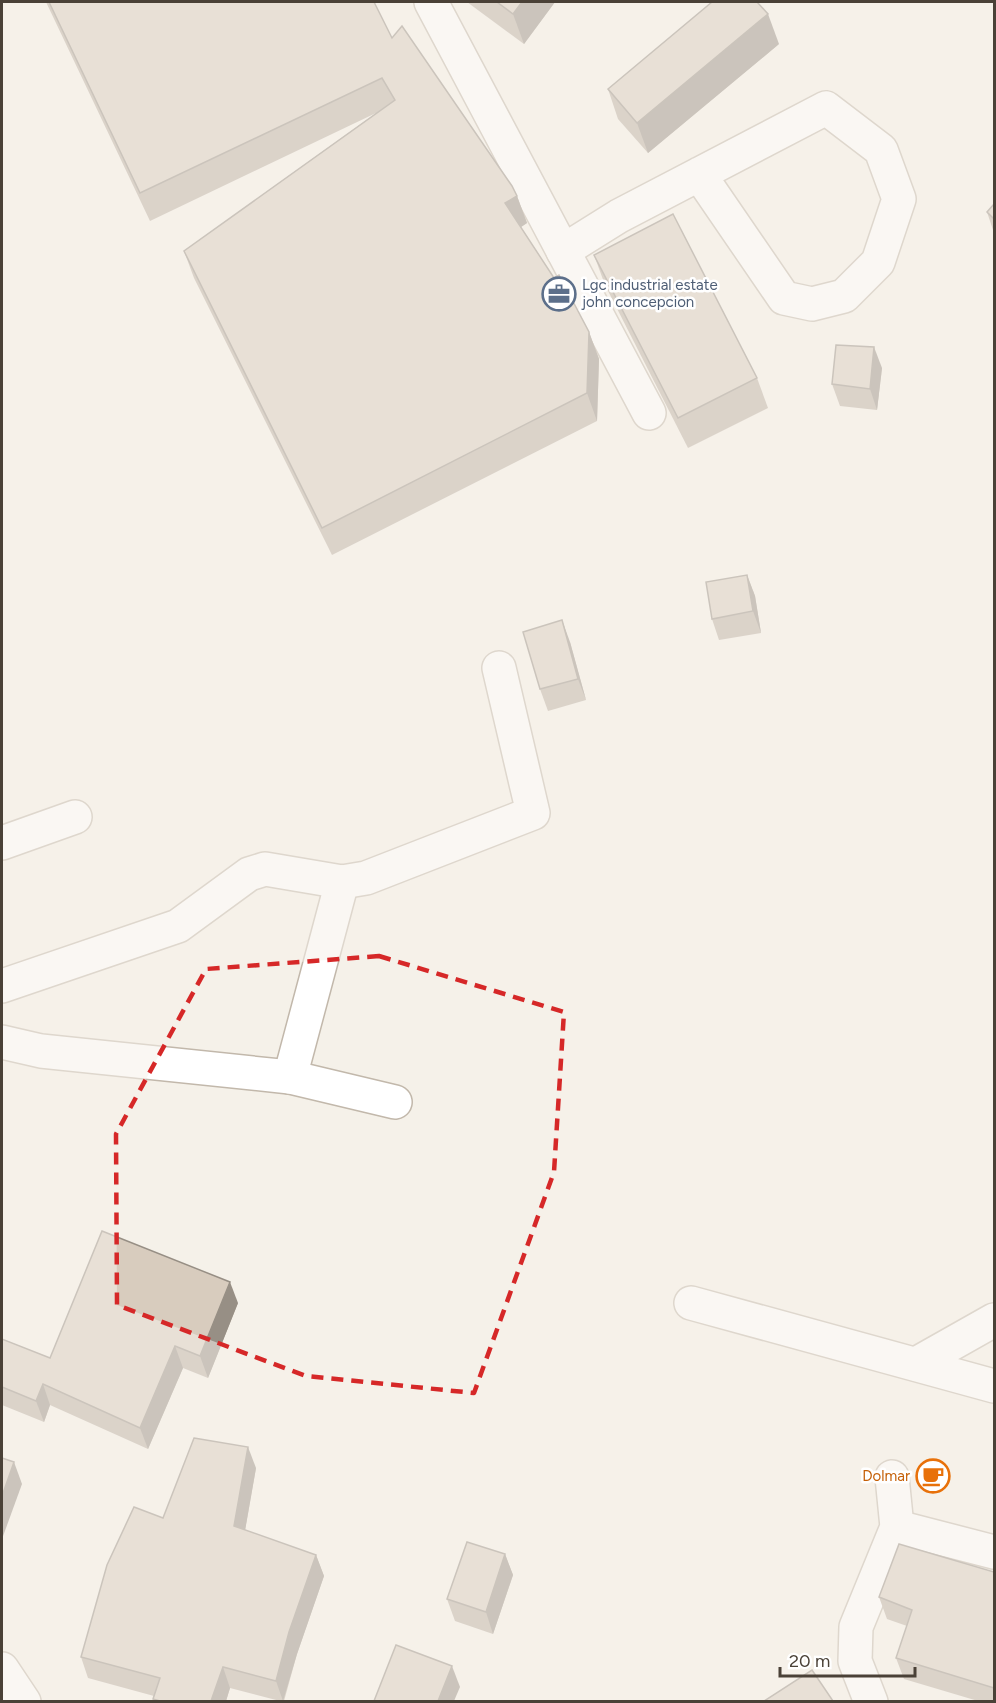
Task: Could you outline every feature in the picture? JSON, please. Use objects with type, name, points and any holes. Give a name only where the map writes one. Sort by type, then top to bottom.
[{"type":"street","points":[[431,2],[649,413]]},
{"type":"street","points":[[563,251],[620,216],[699,174],[825,108],[880,150],[899,199],[878,262],[844,296],[812,304],[784,298],[699,174]]},
{"type":"street","points":[[2,986],[178,926],[249,874],[265,869],[342,882],[366,878],[533,813],[499,668]]},
{"type":"street","points":[[2,843],[75,818]]},
{"type":"street","points":[[290,1077],[342,882]]},
{"type":"street","points":[[2,1042],[41,1051],[290,1077],[395,1102]]},
{"type":"street","points":[[692,1303],[994,1386]]},
{"type":"street","points":[[916,1364],[994,1320]]},
{"type":"street","points":[[871,1701],[855,1661],[856,1627],[897,1527],[892,1477]]},
{"type":"street","points":[[897,1527],[994,1552]]},
{"type":"street","points":[[2,1669],[24,1701]]},
{"type":"highlighted area","points":[[379,956],[564,1012],[554,1172],[474,1393],[306,1376],[117,1305],[116,1134],[206,969]]},
{"type":"building","points":[[49,2],[374,2],[392,38],[402,26],[512,186],[517,196],[505,203],[554,278],[559,275],[589,332],[587,393],[322,528],[184,251],[395,100],[382,78],[140,193]]},
{"type":"building","points":[[497,2],[522,2],[513,14]]},
{"type":"building","points":[[712,2],[757,2],[768,14],[637,123],[608,89]]},
{"type":"building","points":[[994,204],[994,219],[987,212]]},
{"type":"building","points":[[673,214],[757,378],[678,418],[594,255]]},
{"type":"building","points":[[836,345],[874,347],[870,389],[832,384]]},
{"type":"building","points":[[747,575],[753,611],[712,619],[706,582]]},
{"type":"building","points":[[562,620],[578,679],[540,689],[523,632]]},
{"type":"building","points":[[102,1231],[230,1282],[200,1356],[175,1346],[140,1428],[43,1384],[36,1401],[2,1387],[2,1339],[50,1358]]},
{"type":"building","points":[[194,1438],[248,1447],[234,1526],[316,1555],[289,1632],[276,1681],[223,1667],[211,1701],[160,1701],[153,1699],[160,1678],[81,1657],[107,1565],[134,1507],[163,1518]]},
{"type":"building","points":[[2,1458],[14,1462],[2,1496]]},
{"type":"building","points":[[467,1542],[505,1554],[486,1612],[447,1599]]},
{"type":"building","points":[[899,1544],[994,1572],[994,1688],[896,1658],[912,1610],[879,1597]]},
{"type":"building","points":[[396,1645],[452,1666],[438,1701],[374,1701]]},
{"type":"building","points":[[812,1670],[833,1701],[764,1701]]},
{"type":"place","name":"Lgc industrial estate john concepcion","points":[[559,294]]},
{"type":"place","name":"Dolmar","points":[[933,1476]]}]
